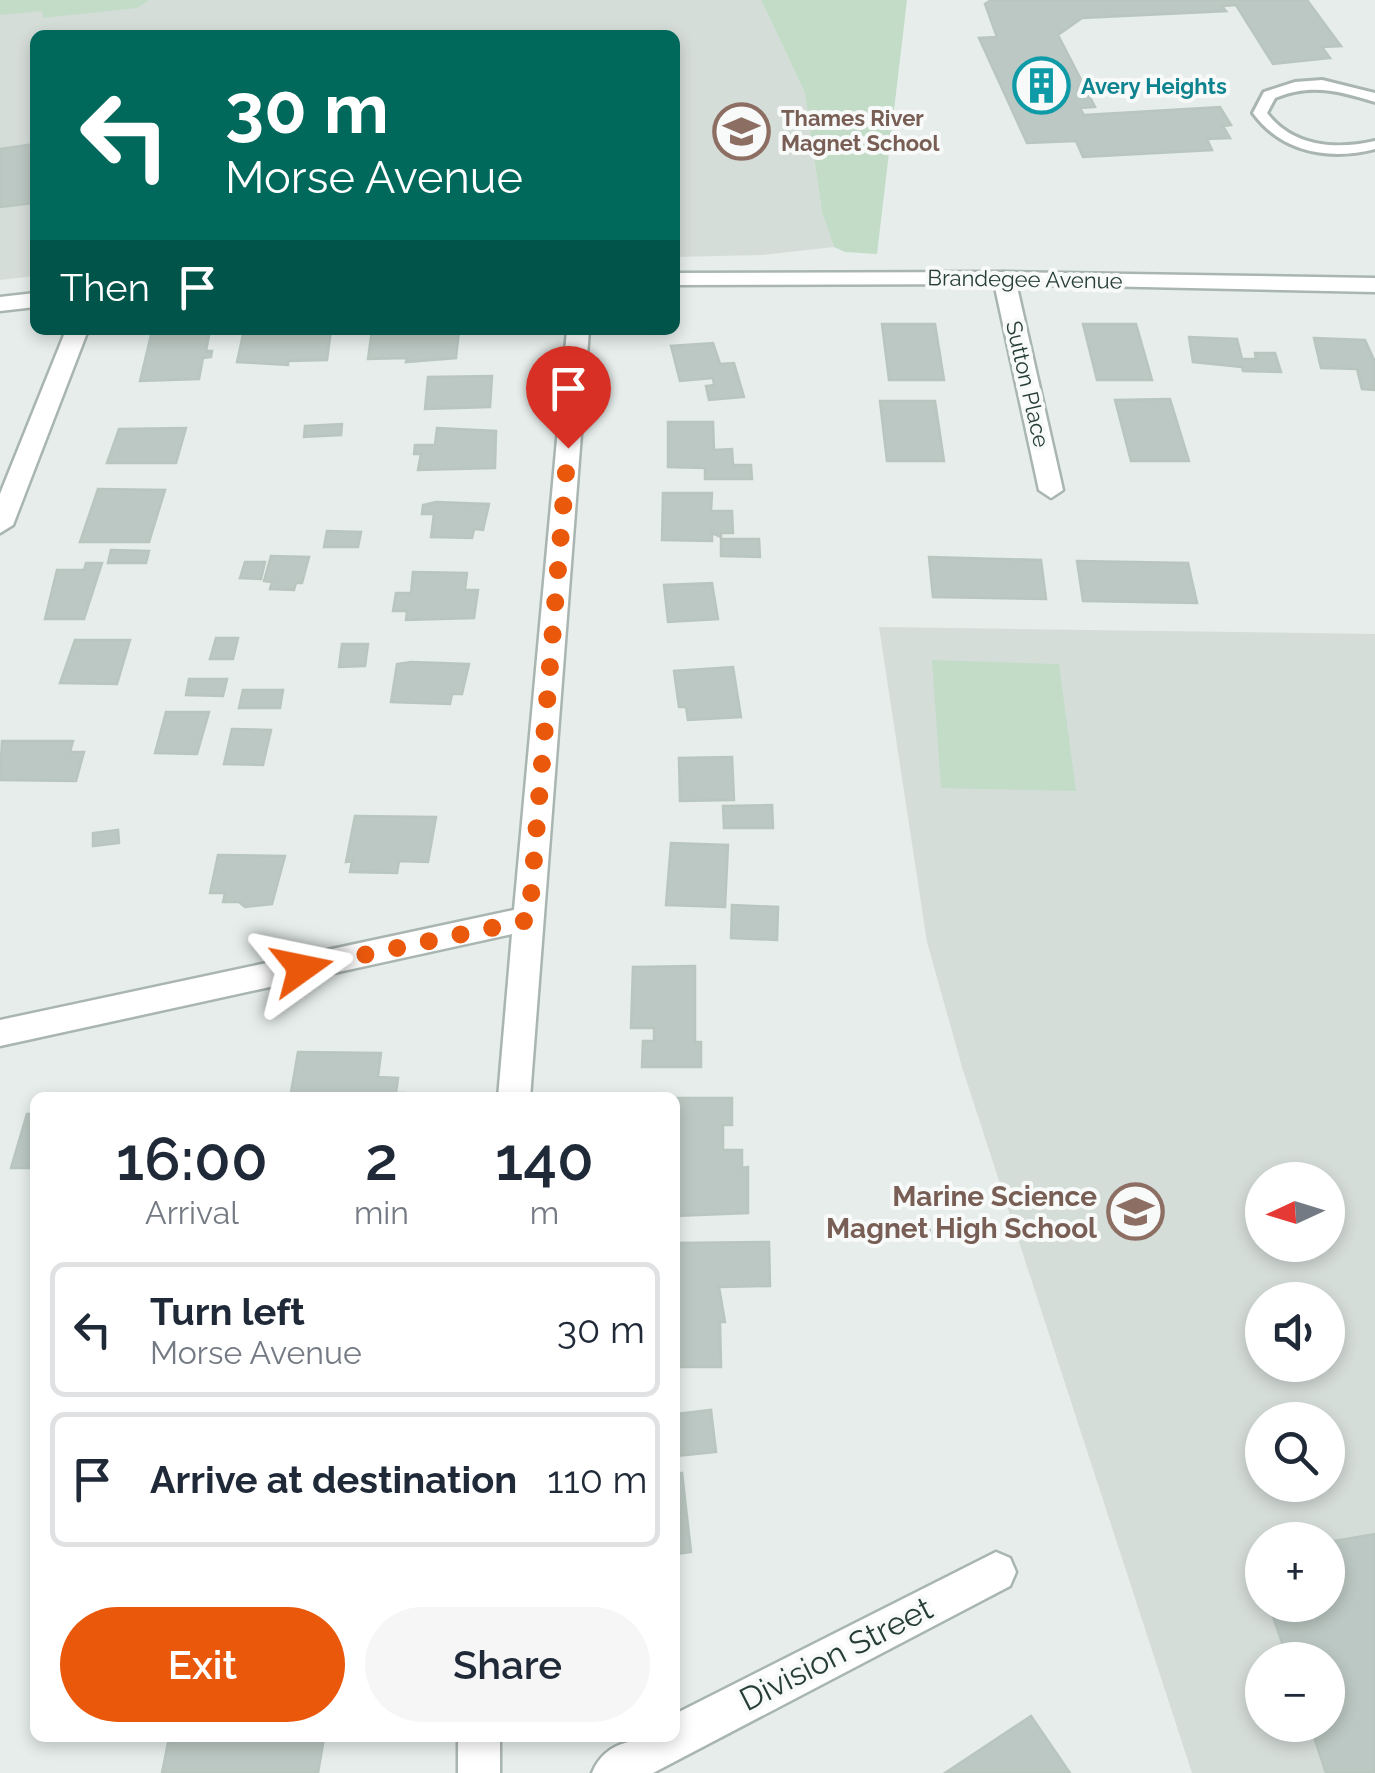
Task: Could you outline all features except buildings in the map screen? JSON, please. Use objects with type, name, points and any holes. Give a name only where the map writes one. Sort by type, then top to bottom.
[{"type":"street","name":"Brandegee Avenue","points":[[680,279],[1004,278],[1375,285]]},
{"type":"street","name":"Sutton Place","points":[[1004,278],[1052,490]]},
{"type":"street","points":[[0,304],[30,301]]},
{"type":"street","points":[[0,525],[75,335]]},
{"type":"street","points":[[515,1092],[578,335]]},
{"type":"street","points":[[0,1033],[529,920]]},
{"type":"street","name":"Division Street","points":[[680,1734],[996,1572]]},
{"type":"street","points":[[479,1773],[480,1742]]},
{"type":"street","name":"Division Street","points":[[612,1773],[665,1742]]},
{"type":"lane","points":[[1375,98],[1343,87],[1301,84],[1270,94],[1260,113],[1278,134],[1297,142],[1344,150],[1375,145]]},
{"type":"shaded area","name":"Thames River Magnet School","points":[[0,0],[761,0],[805,93],[822,213],[834,247],[761,255],[680,257],[680,30],[30,30],[30,277],[0,280]]},
{"type":"shaded area","name":"Marine Science Magnet High School","points":[[879,627],[1375,634],[1375,1773],[1192,1773],[962,1067],[927,942]]},
{"type":"green space","points":[[0,0],[149,0],[137,8],[43,18],[42,11],[0,15]]},
{"type":"green space","points":[[761,0],[907,0],[877,254],[845,252],[834,247],[822,213],[805,93]]},
{"type":"green space","points":[[932,660],[1059,664],[1076,791],[941,788]]},
{"type":"place","name":"Avery Heights","points":[[1042,86]]},
{"type":"place","name":"Thames River Magnet School","points":[[742,131]]},
{"type":"place","name":"Marine Science Magnet High School","points":[[1136,1212]]},
{"type":"route","points":[[302,968],[529,920],[568,448]]}]
